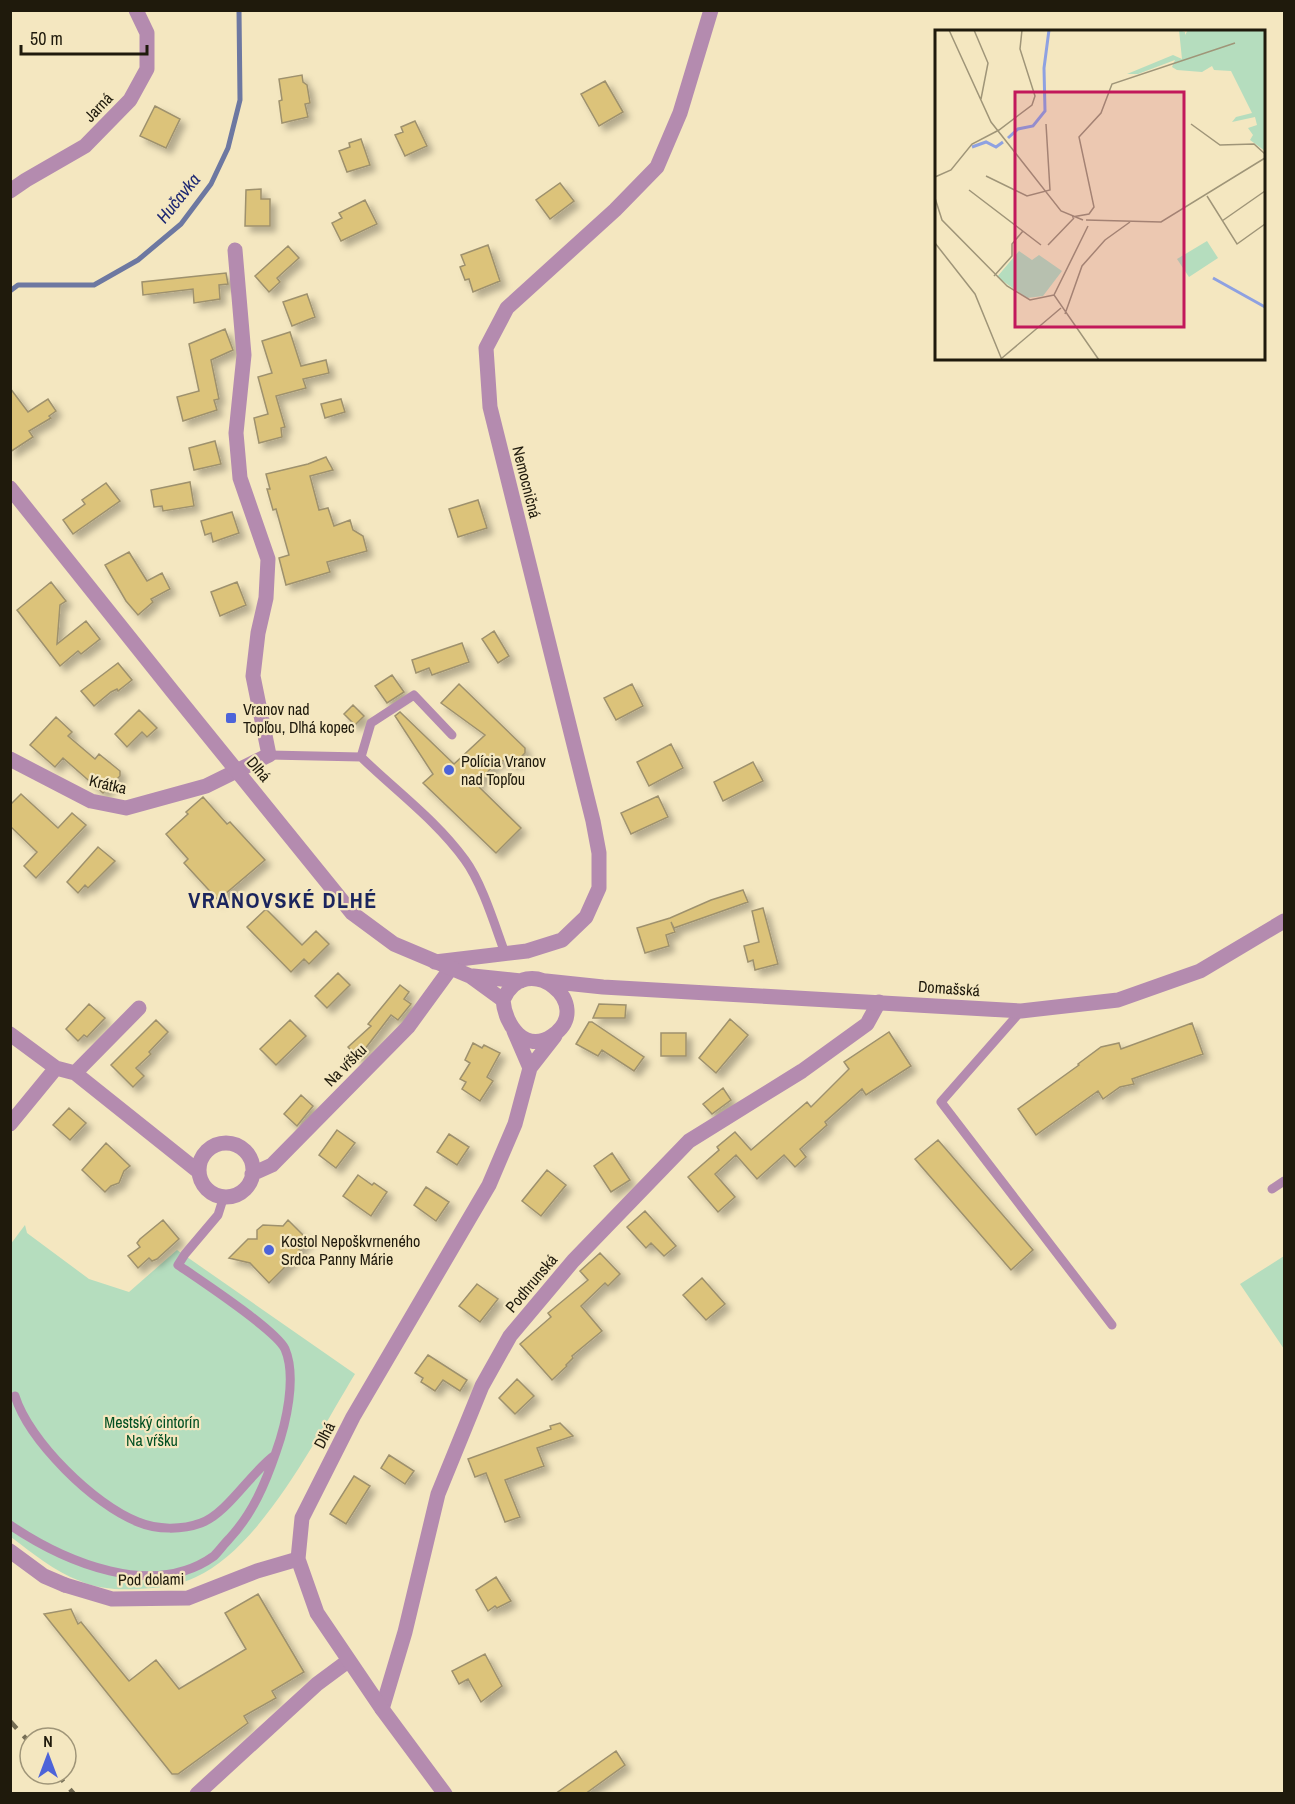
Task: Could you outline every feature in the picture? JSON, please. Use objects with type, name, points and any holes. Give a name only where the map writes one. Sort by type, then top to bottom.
[{"type":"street","name":"Jarná","points":[[10,191],[85,146],[130,100],[147,69],[147,33],[136,10]]},
{"type":"street","name":"Nemocničná","points":[[435,962],[484,957],[502,946],[527,951],[562,940],[586,917],[599,888],[599,853],[593,821],[490,407],[486,348],[507,308],[615,210],[657,166],[680,113],[711,10]]},
{"type":"street","points":[[235,250],[244,356],[236,433],[240,478],[268,559],[266,598],[258,633],[254,676],[269,755],[237,771]]},
{"type":"street","name":"Dlhá","points":[[10,488],[352,913],[394,944],[470,976]]},
{"type":"street","name":"Krátka","points":[[10,759],[91,801],[126,808],[206,786],[237,771]]},
{"type":"street","name":"Domašská","points":[[544,981],[591,986],[1021,1011],[1118,1000],[1200,971],[1284,921]]},
{"type":"street","points":[[484,957],[468,963],[466,968],[470,976],[503,1000]]},
{"type":"street","name":"Na vŕšku","points":[[252,1174],[272,1165],[408,1027],[451,968]]},
{"type":"street","points":[[470,976],[544,981],[553,985],[560,992],[567,1005],[565,1021],[530,1068],[514,1031],[507,1021],[503,1000],[507,992],[521,981]]},
{"type":"street","points":[[567,1005],[591,986]]},
{"type":"street","name":"Podhrunská","points":[[382,1709],[405,1632],[438,1494],[482,1386],[510,1336],[573,1262],[689,1141],[802,1071],[867,1024],[879,1002]]},
{"type":"street","points":[[75,1073],[139,1008]]},
{"type":"street","points":[[514,1031],[524,1038],[535,1041],[547,1039],[557,1033]]},
{"type":"street","points":[[10,1034],[56,1068],[75,1073],[199,1173],[205,1186],[216,1195],[231,1196],[248,1186],[252,1164],[248,1155],[241,1148],[222,1143],[205,1153],[200,1162],[199,1173]]},
{"type":"street","points":[[10,1124],[56,1068]]},
{"type":"street","name":"Dlhá","points":[[445,1794],[348,1661],[317,1612],[298,1559],[302,1518],[353,1417],[489,1185],[515,1124],[530,1068]]},
{"type":"street","name":"Pod dolami","points":[[10,1551],[44,1576],[112,1599],[188,1598],[257,1571],[298,1559]]},
{"type":"street","points":[[197,1794],[317,1684],[348,1661]]},
{"type":"lane","points":[[361,757],[371,723],[414,695],[452,735]]},
{"type":"lane","points":[[269,755],[361,757],[424,813],[467,862],[502,946]]},
{"type":"lane","points":[[1021,1011],[941,1102],[1112,1324]]},
{"type":"lane","points":[[1272,1189],[1284,1181]]},
{"type":"lane","points":[[10,1525],[53,1551],[99,1568],[145,1576],[185,1571],[214,1555],[236,1532],[254,1507],[275,1455],[288,1401],[291,1372],[285,1348],[242,1311],[178,1265],[184,1254],[218,1215],[224,1196]]},
{"type":"lane","points":[[15,1396],[31,1429],[68,1471],[97,1498],[139,1523],[162,1528],[184,1527],[204,1522],[226,1506],[264,1463],[275,1455]]},
{"type":"green space","name":"Mestský cintorín Na vŕšku","points":[[25,1225],[27,1233],[89,1279],[129,1292],[177,1250],[355,1374],[306,1457],[266,1515],[244,1541],[221,1562],[196,1577],[153,1588],[123,1589],[94,1586],[61,1572],[11,1537],[10,1245]]},
{"type":"green space","points":[[1284,1256],[1284,1349],[1240,1284]]},
{"type":"building","points":[[302,75],[303,82],[307,85],[310,103],[305,104],[308,117],[282,123],[279,79]]},
{"type":"building","points":[[605,81],[623,112],[599,126],[581,94]]},
{"type":"building","points":[[155,106],[180,119],[166,148],[140,136]]},
{"type":"building","points":[[415,121],[427,146],[405,156],[395,135],[403,132],[401,127]]},
{"type":"building","points":[[361,139],[370,165],[347,172],[339,151],[350,147],[349,143]]},
{"type":"building","points":[[560,183],[574,201],[550,219],[536,200]]},
{"type":"building","points":[[261,189],[261,199],[270,199],[270,226],[245,226],[246,190]]},
{"type":"building","points":[[365,200],[377,224],[341,241],[332,223],[342,218],[339,213]]},
{"type":"building","points":[[488,245],[500,281],[473,292],[469,279],[465,280],[460,267],[465,265],[461,255]]},
{"type":"building","points":[[288,246],[299,258],[277,278],[280,282],[269,292],[255,276]]},
{"type":"building","points":[[226,273],[228,284],[219,285],[220,299],[194,303],[193,289],[143,295],[142,282]]},
{"type":"building","points":[[307,294],[315,317],[292,326],[283,302]]},
{"type":"building","points":[[225,329],[233,350],[211,360],[219,399],[214,400],[217,410],[183,421],[177,397],[199,391],[189,344]]},
{"type":"building","points":[[290,332],[301,366],[326,360],[329,373],[303,379],[306,388],[276,396],[285,427],[281,428],[282,437],[259,443],[254,418],[268,414],[258,377],[272,373],[262,341]]},
{"type":"building","points":[[10,388],[28,412],[48,399],[56,411],[49,416],[51,418],[29,431],[33,437],[10,452]]},
{"type":"building","points":[[341,399],[345,412],[325,418],[321,404]]},
{"type":"building","points":[[215,441],[221,464],[194,470],[189,448]]},
{"type":"building","points":[[326,457],[333,470],[310,476],[319,510],[328,508],[334,526],[350,520],[353,530],[363,536],[367,551],[327,562],[330,572],[286,585],[279,558],[289,555],[276,509],[273,510],[267,489],[270,489],[266,474],[308,464]]},
{"type":"building","points":[[190,482],[194,506],[163,511],[162,506],[154,507],[151,490]]},
{"type":"building","points":[[106,483],[120,501],[73,534],[63,520],[85,504],[82,500]]},
{"type":"building","points":[[478,500],[487,528],[458,537],[449,509]]},
{"type":"building","points":[[232,512],[239,533],[213,542],[211,533],[205,535],[201,521]]},
{"type":"building","points":[[129,552],[147,581],[162,573],[170,589],[151,599],[153,602],[138,615],[126,601],[105,565]]},
{"type":"building","points":[[51,582],[66,601],[60,605],[57,644],[86,621],[100,639],[81,654],[78,651],[60,666],[17,610]]},
{"type":"building","points":[[237,582],[246,605],[220,616],[211,592]]},
{"type":"building","points":[[494,631],[509,656],[498,663],[482,639]]},
{"type":"building","points":[[462,643],[469,662],[432,675],[429,668],[416,673],[412,660]]},
{"type":"building","points":[[118,663],[132,680],[118,691],[117,689],[111,692],[94,706],[81,691]]},
{"type":"building","points":[[392,675],[404,692],[387,703],[375,686]]},
{"type":"building","name":"Polícia Vranov nad Topľou","points":[[459,684],[525,748],[525,753],[515,763],[499,760],[476,784],[521,828],[496,853],[423,783],[433,774],[395,716],[400,712],[454,764],[485,735],[441,703]]},
{"type":"building","points":[[632,684],[643,706],[616,720],[604,698]]},
{"type":"building","points":[[353,705],[364,716],[355,725],[344,714]]},
{"type":"building","points":[[139,710],[157,728],[147,737],[142,732],[127,747],[115,734]]},
{"type":"building","points":[[56,717],[72,732],[68,736],[95,759],[99,754],[120,771],[120,776],[103,793],[63,758],[55,767],[30,745]]},
{"type":"building","points":[[671,744],[683,768],[649,786],[637,762]]},
{"type":"building","points":[[753,762],[763,781],[723,801],[714,782]]},
{"type":"building","points":[[21,794],[58,828],[72,813],[86,825],[36,878],[24,866],[37,852],[10,826],[10,805]]},
{"type":"building","points":[[658,796],[668,817],[631,834],[621,813]]},
{"type":"building","points":[[203,797],[227,824],[230,822],[265,860],[218,900],[184,863],[188,859],[166,834]]},
{"type":"building","points":[[98,847],[115,861],[88,888],[85,885],[78,893],[67,882]]},
{"type":"building","points":[[743,890],[748,902],[674,928],[671,922],[675,932],[666,935],[669,946],[645,953],[637,928]]},
{"type":"building","points":[[763,908],[778,964],[755,970],[753,960],[748,962],[744,946],[759,942],[752,911]]},
{"type":"building","points":[[266,909],[302,945],[316,931],[329,944],[309,964],[304,959],[291,972],[247,927]]},
{"type":"building","points":[[338,973],[350,985],[327,1008],[315,996]]},
{"type":"building","points":[[400,985],[409,992],[404,999],[411,1004],[398,1020],[391,1015],[358,1058],[348,1047],[371,1026],[368,1024]]},
{"type":"building","points":[[89,1004],[105,1018],[87,1037],[84,1035],[78,1041],[66,1029]]},
{"type":"building","points":[[599,1004],[626,1005],[625,1018],[593,1018]]},
{"type":"building","points":[[730,1019],[748,1035],[716,1073],[699,1058]]},
{"type":"building","points":[[156,1020],[168,1032],[149,1052],[151,1054],[136,1068],[144,1076],[133,1087],[111,1065]]},
{"type":"building","points":[[290,1020],[306,1036],[276,1065],[260,1049]]},
{"type":"building","points":[[589,1022],[644,1057],[634,1071],[602,1050],[598,1056],[576,1044]]},
{"type":"building","points":[[1192,1023],[1203,1054],[1132,1079],[1134,1084],[1120,1087],[1103,1099],[1098,1091],[1036,1135],[1018,1109],[1101,1047],[1119,1043],[1121,1049]]},
{"type":"building","points":[[889,1032],[911,1066],[866,1095],[862,1089],[825,1122],[827,1125],[800,1149],[806,1157],[795,1167],[784,1155],[757,1179],[736,1155],[715,1174],[735,1197],[718,1212],[688,1177],[719,1150],[717,1147],[735,1132],[751,1150],[807,1102],[811,1107],[849,1069],[844,1062]]},
{"type":"building","points":[[661,1033],[686,1033],[686,1056],[661,1056]]},
{"type":"building","points":[[473,1043],[482,1048],[484,1045],[500,1053],[487,1077],[493,1081],[480,1101],[462,1089],[466,1082],[460,1079],[470,1063],[465,1060]]},
{"type":"building","points":[[723,1088],[731,1100],[712,1114],[703,1104]]},
{"type":"building","points":[[301,1095],[313,1106],[297,1126],[284,1114]]},
{"type":"building","points":[[69,1108],[86,1123],[70,1140],[53,1125]]},
{"type":"building","points":[[337,1130],[355,1143],[336,1168],[319,1155]]},
{"type":"building","points":[[449,1134],[469,1147],[457,1165],[437,1152]]},
{"type":"building","points":[[938,1140],[1033,1250],[1011,1270],[915,1159]]},
{"type":"building","points":[[106,1143],[130,1166],[124,1171],[119,1183],[111,1186],[105,1192],[82,1170]]},
{"type":"building","points":[[612,1153],[630,1180],[611,1192],[594,1166]]},
{"type":"building","points":[[547,1170],[566,1185],[541,1216],[522,1201]]},
{"type":"building","points":[[358,1175],[387,1192],[371,1216],[343,1196]]},
{"type":"building","points":[[426,1187],[449,1202],[436,1221],[414,1205]]},
{"type":"building","points":[[645,1211],[676,1246],[664,1256],[651,1243],[646,1248],[627,1227]]},
{"type":"building","points":[[163,1220],[179,1239],[157,1259],[152,1261],[149,1258],[138,1268],[128,1256],[140,1247],[137,1243],[140,1239]]},
{"type":"building","name":"Kostol Nepoškvrneného Srdca Panny Márie","points":[[288,1220],[308,1240],[299,1249],[301,1251],[269,1283],[250,1263],[229,1258],[248,1239],[257,1239],[257,1230],[263,1225],[283,1226]]},
{"type":"building","points":[[600,1253],[620,1274],[608,1286],[605,1283],[581,1306],[602,1331],[572,1356],[567,1366],[552,1380],[520,1344],[551,1317],[548,1313],[588,1280],[580,1271]]},
{"type":"building","points":[[702,1278],[725,1304],[706,1320],[683,1295]]},
{"type":"building","points":[[477,1284],[498,1299],[480,1322],[459,1306]]},
{"type":"building","points":[[428,1355],[467,1380],[460,1391],[443,1380],[435,1391],[421,1382],[423,1378],[415,1373]]},
{"type":"building","points":[[517,1379],[534,1396],[515,1414],[499,1398]]},
{"type":"building","points":[[560,1423],[573,1436],[537,1448],[544,1466],[505,1480],[520,1517],[505,1522],[486,1473],[475,1477],[468,1459],[551,1429],[550,1426]]},
{"type":"building","points":[[389,1455],[414,1471],[405,1484],[381,1468]]},
{"type":"building","points":[[354,1476],[370,1486],[346,1524],[330,1514]]},
{"type":"building","points":[[496,1577],[511,1601],[488,1611],[476,1590]]},
{"type":"building","points":[[258,1594],[304,1672],[272,1691],[276,1698],[244,1716],[248,1723],[178,1774],[172,1774],[44,1614],[71,1609],[78,1624],[81,1622],[129,1681],[156,1660],[179,1689],[246,1649],[225,1613]]},
{"type":"building","points":[[485,1654],[502,1686],[481,1702],[468,1679],[459,1684],[452,1671]]},
{"type":"building","points":[[616,1751],[625,1765],[585,1794],[555,1794]]},
{"type":"waterway","name":"Hučavka","points":[[10,291],[18,285],[94,285],[138,260],[181,224],[211,184],[228,148],[240,100],[239,10]]},
{"type":"railway","points":[[10,1721],[18,1730]]},
{"type":"railway","points":[[67,1786],[74,1794]]},
{"type":"place","name":"Vranov nad Topľou, Dlhá kopec","points":[[231,718]]},
{"type":"place","name":"Polícia Vranov nad Topľou","points":[[449,770]]},
{"type":"place","name":"Kostol Nepoškvrneného Srdca Panny Márie","points":[[269,1250]]},
{"type":"district","name":"VRANOVSKÉ DLHÉ","points":[[283,900]]}]
